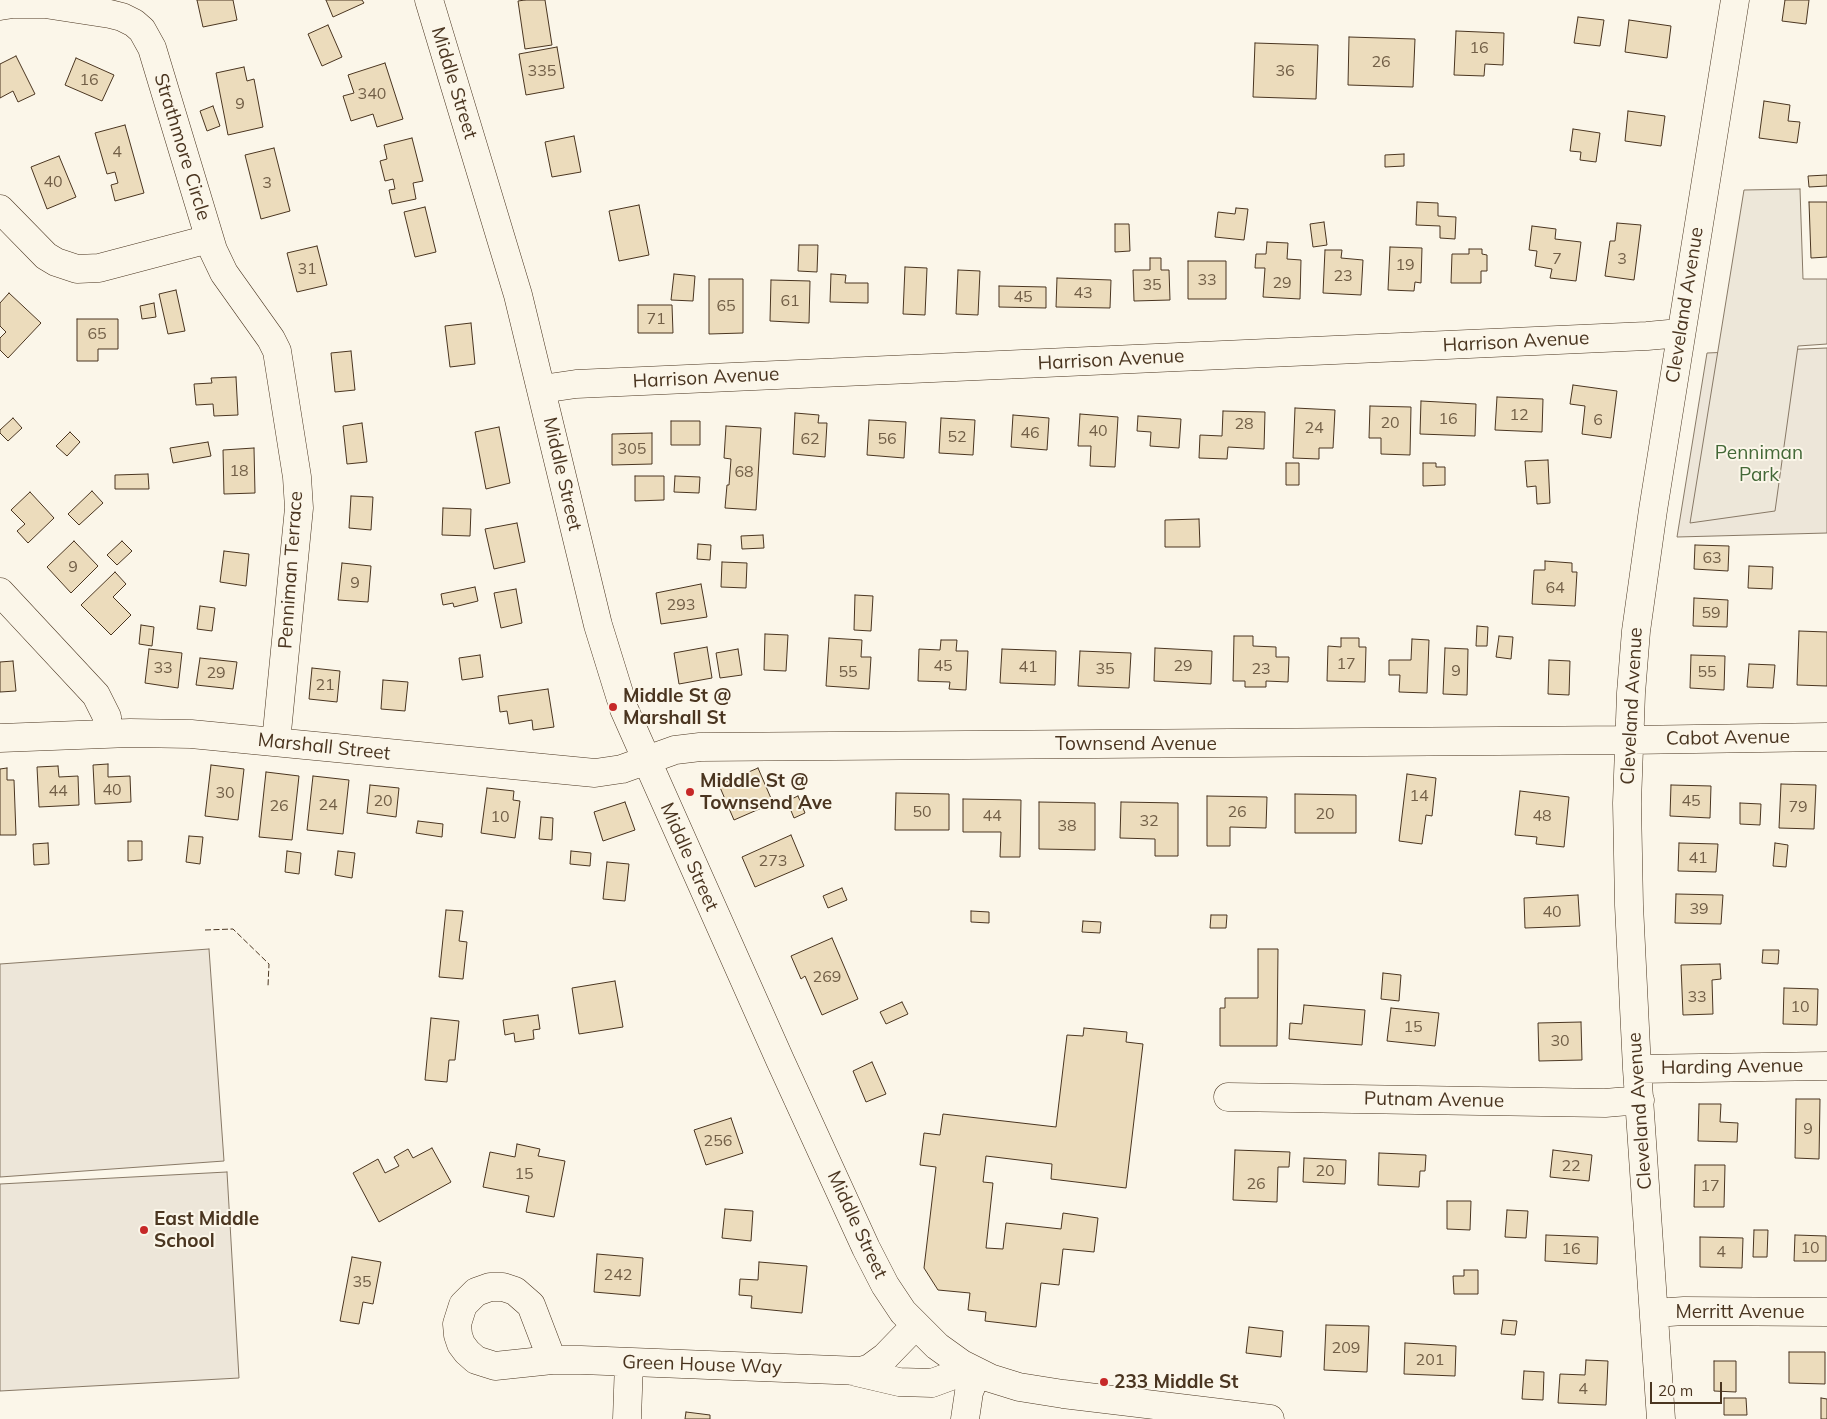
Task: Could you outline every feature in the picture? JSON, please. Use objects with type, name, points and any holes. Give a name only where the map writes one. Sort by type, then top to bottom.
[{"type":"street","name":"Middle Street","points":[[429,0],[513,277],[542,389],[598,624],[624,709],[866,1248],[885,1285],[915,1326],[937,1346],[970,1368],[1005,1383],[1034,1389],[1270,1419]]},
{"type":"street","name":"Cleveland Avenue","points":[[1661,1419],[1637,1069],[1628,870],[1629,740],[1633,664],[1640,599],[1680,333],[1735,0]]},
{"type":"street","name":"Strathmore Circle","points":[[0,209],[46,256],[56,262],[77,269],[99,268],[209,239],[152,48],[142,30],[134,23],[122,17],[110,14],[45,4],[8,3]]},
{"type":"street","name":"Penniman Terrace","points":[[209,239],[224,273],[271,339],[277,351],[297,477],[298,524],[276,742]]},
{"type":"street","name":"Harrison Avenue","points":[[542,389],[576,384],[1680,333]]},
{"type":"street","points":[[0,592],[96,695],[107,717],[108,734]]},
{"type":"street","name":"Marshall Street","points":[[0,738],[108,734],[191,734],[580,772],[610,772],[634,766],[646,760]]},
{"type":"street","name":"Cabot Avenue","points":[[1629,740],[1827,737]]},
{"type":"street","name":"Townsend Avenue","points":[[646,760],[675,750],[700,747],[1629,740]]},
{"type":"street","name":"Harding Avenue","points":[[1637,1069],[1827,1066]]},
{"type":"street","name":"Putnam Avenue","points":[[1228,1097],[1605,1103],[1640,1100]]},
{"type":"street","name":"Merritt Avenue","points":[[1654,1313],[1692,1311],[1827,1312]]},
{"type":"street","points":[[852,1371],[861,1371],[877,1364],[915,1326]]},
{"type":"street","name":"Green House Way","points":[[552,1360],[852,1371]]},
{"type":"street","points":[[627,1419],[629,1362]]},
{"type":"street","points":[[852,1371],[899,1382],[932,1383],[970,1368],[965,1419]]},
{"type":"green space","name":"Penniman Park","points":[[1827,348],[1827,533],[1677,537],[1707,353]]},
{"type":"green space","points":[[209,949],[224,1161],[0,1177],[0,964]]},
{"type":"green space","points":[[227,1172],[239,1378],[0,1391],[0,1184]]},
{"type":"shaded area","points":[[1800,189],[1803,279],[1827,279],[1827,344],[1798,346],[1775,511],[1690,523],[1744,190]]},
{"type":"building","points":[[197,0],[233,0],[237,20],[203,27]]},
{"type":"building","points":[[326,0],[362,0],[364,3],[333,17]]},
{"type":"building","points":[[545,0],[552,45],[525,49],[518,1]]},
{"type":"building","points":[[1785,0],[1809,0],[1806,24],[1782,21]]},
{"type":"building","points":[[1578,17],[1604,20],[1600,46],[1574,43]]},
{"type":"building","points":[[1629,20],[1671,26],[1667,58],[1625,52]]},
{"type":"building","points":[[328,25],[342,57],[322,66],[308,34]]},
{"type":"building","points":[[1456,31],[1504,33],[1503,65],[1485,64],[1484,76],[1454,75]]},
{"type":"building","points":[[1349,37],[1415,39],[1413,87],[1348,85]]},
{"type":"building","points":[[1255,43],[1318,45],[1316,99],[1253,97]]},
{"type":"building","points":[[557,47],[564,88],[526,95],[519,54]]},
{"type":"building","points":[[16,56],[35,94],[18,102],[13,91],[0,98],[0,64]]},
{"type":"building","points":[[76,58],[114,75],[102,101],[65,85]]},
{"type":"building","points":[[385,63],[403,119],[377,127],[373,114],[351,121],[343,96],[354,93],[348,75]]},
{"type":"building","points":[[244,67],[247,81],[254,79],[263,127],[228,135],[216,73]]},
{"type":"building","points":[[1764,101],[1790,105],[1788,121],[1800,122],[1797,143],[1759,138]]},
{"type":"building","points":[[213,106],[220,126],[207,131],[200,111]]},
{"type":"building","points":[[1628,111],[1665,116],[1661,146],[1625,141]]},
{"type":"building","points":[[125,125],[144,193],[115,201],[111,185],[118,183],[115,172],[107,174],[95,133]]},
{"type":"building","points":[[1573,129],[1600,133],[1596,162],[1580,160],[1581,152],[1570,151]]},
{"type":"building","points":[[574,136],[581,172],[552,177],[545,142]]},
{"type":"building","points":[[412,138],[423,181],[413,183],[416,199],[392,204],[389,190],[395,189],[393,179],[385,181],[380,161],[387,159],[384,145]]},
{"type":"building","points":[[274,148],[290,211],[261,219],[245,155]]},
{"type":"building","points":[[1404,154],[1404,166],[1385,167],[1385,155]]},
{"type":"building","points":[[59,156],[76,197],[47,209],[31,167]]},
{"type":"building","points":[[1827,175],[1827,186],[1809,187],[1808,176]]},
{"type":"building","points":[[1417,202],[1438,203],[1438,216],[1456,217],[1455,239],[1440,238],[1440,226],[1416,225]]},
{"type":"building","points":[[1809,202],[1827,202],[1827,257],[1811,258]]},
{"type":"building","points":[[639,205],[649,255],[619,261],[609,211]]},
{"type":"building","points":[[425,207],[436,252],[415,257],[404,212]]},
{"type":"building","points":[[1236,208],[1248,209],[1244,240],[1215,237],[1218,212],[1235,214]]},
{"type":"building","points":[[1324,222],[1327,245],[1313,247],[1310,224]]},
{"type":"building","points":[[1617,223],[1641,225],[1634,280],[1605,276],[1610,241],[1615,241]]},
{"type":"building","points":[[1115,224],[1129,224],[1130,251],[1115,252]]},
{"type":"building","points":[[1532,226],[1556,229],[1555,239],[1581,242],[1576,281],[1550,278],[1552,269],[1535,266],[1537,251],[1529,250]]},
{"type":"building","points":[[1267,242],[1288,243],[1287,259],[1301,260],[1300,299],[1263,297],[1265,268],[1255,268],[1256,254],[1266,254]]},
{"type":"building","points":[[799,245],[818,245],[817,272],[798,271]]},
{"type":"building","points":[[317,246],[327,285],[297,292],[287,253]]},
{"type":"building","points":[[1390,247],[1422,248],[1421,283],[1415,282],[1414,291],[1388,290]]},
{"type":"building","points":[[1469,249],[1482,249],[1482,254],[1487,255],[1487,271],[1481,271],[1481,283],[1451,283],[1452,254],[1469,254]]},
{"type":"building","points":[[1325,250],[1342,250],[1341,258],[1363,260],[1361,295],[1323,293]]},
{"type":"building","points":[[1150,258],[1161,258],[1161,270],[1169,270],[1170,300],[1134,301],[1133,270],[1150,270]]},
{"type":"building","points":[[1188,261],[1226,261],[1226,299],[1188,299]]},
{"type":"building","points":[[905,267],[927,268],[925,315],[903,314]]},
{"type":"building","points":[[958,270],[980,271],[978,315],[956,314]]},
{"type":"building","points":[[674,274],[695,276],[693,301],[671,300]]},
{"type":"building","points":[[831,274],[846,275],[845,283],[868,283],[868,303],[830,302]]},
{"type":"building","points":[[1057,278],[1111,280],[1110,308],[1056,307]]},
{"type":"building","points":[[709,279],[743,279],[743,333],[709,334]]},
{"type":"building","points":[[771,280],[810,281],[809,323],[770,321]]},
{"type":"building","points":[[999,286],[1046,287],[1046,308],[999,307]]},
{"type":"building","points":[[176,290],[185,331],[168,334],[159,294]]},
{"type":"building","points":[[9,293],[41,323],[8,358],[0,350],[0,338],[6,332],[0,326],[0,303]]},
{"type":"building","points":[[154,303],[156,317],[142,319],[140,306]]},
{"type":"building","points":[[638,305],[672,305],[673,333],[638,333]]},
{"type":"building","points":[[77,319],[118,319],[118,349],[98,349],[98,361],[77,361]]},
{"type":"building","points":[[471,323],[475,364],[450,367],[445,326]]},
{"type":"building","points":[[351,351],[355,390],[335,392],[331,353]]},
{"type":"building","points":[[236,377],[238,415],[214,416],[213,404],[196,405],[194,384],[212,383],[211,378]]},
{"type":"building","points":[[1573,385],[1617,391],[1611,438],[1582,434],[1585,406],[1570,404]]},
{"type":"building","points":[[1497,397],[1543,399],[1542,432],[1495,430]]},
{"type":"building","points":[[1421,401],[1476,404],[1475,436],[1420,434]]},
{"type":"building","points":[[1370,406],[1411,407],[1410,455],[1381,454],[1381,438],[1369,438]]},
{"type":"building","points":[[1295,408],[1335,410],[1333,448],[1319,448],[1319,459],[1293,458]]},
{"type":"building","points":[[1223,411],[1265,412],[1264,449],[1228,447],[1227,459],[1199,458],[1200,435],[1222,436]]},
{"type":"building","points":[[795,413],[819,415],[818,423],[827,423],[825,457],[793,454]]},
{"type":"building","points":[[1080,414],[1118,417],[1115,467],[1090,466],[1091,446],[1078,446]]},
{"type":"building","points":[[1013,415],[1049,418],[1047,450],[1011,447]]},
{"type":"building","points":[[1138,416],[1181,419],[1179,448],[1150,446],[1151,432],[1137,431]]},
{"type":"building","points":[[13,418],[22,428],[8,441],[0,433],[0,430]]},
{"type":"building","points":[[941,418],[975,420],[973,455],[939,453]]},
{"type":"building","points":[[869,420],[906,422],[904,458],[867,455]]},
{"type":"building","points":[[671,421],[700,421],[700,445],[671,445]]},
{"type":"building","points":[[362,423],[367,462],[347,464],[343,426]]},
{"type":"building","points":[[726,426],[761,428],[756,510],[725,508],[731,459],[724,458]]},
{"type":"building","points":[[499,427],[510,483],[486,489],[475,432]]},
{"type":"building","points":[[70,432],[80,442],[67,456],[56,446]]},
{"type":"building","points":[[652,433],[652,464],[612,465],[612,434]]},
{"type":"building","points":[[208,442],[211,456],[173,463],[170,448]]},
{"type":"building","points":[[254,448],[255,493],[224,494],[223,450]]},
{"type":"building","points":[[1548,460],[1550,503],[1537,504],[1536,486],[1527,487],[1525,461]]},
{"type":"building","points":[[1286,463],[1299,463],[1299,485],[1286,485]]},
{"type":"building","points":[[1423,463],[1436,463],[1436,467],[1445,467],[1445,485],[1423,486]]},
{"type":"building","points":[[148,474],[149,489],[115,489],[115,475]]},
{"type":"building","points":[[635,476],[664,476],[664,500],[635,501]]},
{"type":"building","points":[[675,476],[700,477],[699,493],[674,492]]},
{"type":"building","points":[[92,491],[103,503],[79,525],[68,514]]},
{"type":"building","points":[[30,492],[54,518],[28,543],[17,531],[25,524],[11,510]]},
{"type":"building","points":[[351,496],[373,497],[371,530],[349,528]]},
{"type":"building","points":[[443,508],[471,509],[470,536],[442,535]]},
{"type":"building","points":[[1199,519],[1200,547],[1165,547],[1165,520]]},
{"type":"building","points":[[517,523],[525,562],[494,569],[485,529]]},
{"type":"building","points":[[763,535],[764,548],[742,549],[741,536]]},
{"type":"building","points":[[74,541],[98,566],[71,593],[47,567]]},
{"type":"building","points":[[122,541],[132,551],[117,565],[107,555]]},
{"type":"building","points":[[698,544],[711,545],[710,560],[697,559]]},
{"type":"building","points":[[1695,545],[1729,546],[1728,571],[1694,569]]},
{"type":"building","points":[[224,551],[249,554],[246,586],[220,582]]},
{"type":"building","points":[[1545,561],[1572,563],[1572,572],[1577,572],[1575,606],[1532,604],[1534,570],[1545,570]]},
{"type":"building","points":[[722,562],[747,563],[746,588],[721,587]]},
{"type":"building","points":[[342,563],[371,566],[368,602],[338,600]]},
{"type":"building","points":[[1749,566],[1773,567],[1772,589],[1748,588]]},
{"type":"building","points":[[115,572],[126,584],[113,597],[131,615],[111,635],[81,605]]},
{"type":"building","points":[[701,584],[707,617],[661,624],[656,593]]},
{"type":"building","points":[[475,587],[478,601],[454,607],[453,603],[443,605],[441,594]]},
{"type":"building","points":[[516,589],[522,623],[501,628],[494,593]]},
{"type":"building","points":[[855,595],[873,596],[871,631],[854,630]]},
{"type":"building","points":[[1694,598],[1728,600],[1727,627],[1693,626]]},
{"type":"building","points":[[200,606],[215,608],[212,631],[197,629]]},
{"type":"building","points":[[141,625],[154,627],[152,646],[139,644]]},
{"type":"building","points":[[1477,626],[1488,627],[1487,646],[1476,646]]},
{"type":"building","points":[[1799,631],[1827,632],[1827,686],[1797,685]]},
{"type":"building","points":[[765,634],[788,635],[786,671],[764,670]]},
{"type":"building","points":[[1234,636],[1253,636],[1253,646],[1276,647],[1276,657],[1289,657],[1288,682],[1266,681],[1266,687],[1245,687],[1245,681],[1233,681]]},
{"type":"building","points":[[1499,636],[1513,637],[1511,659],[1496,657]]},
{"type":"building","points":[[829,638],[862,640],[861,657],[871,657],[869,689],[826,686]]},
{"type":"building","points":[[1341,638],[1359,638],[1359,647],[1366,647],[1365,682],[1327,681],[1328,646],[1341,647]]},
{"type":"building","points":[[1412,639],[1429,640],[1427,693],[1399,692],[1400,675],[1389,675],[1389,660],[1411,660]]},
{"type":"building","points":[[941,640],[957,640],[956,651],[968,651],[966,690],[949,689],[950,682],[918,681],[919,649],[940,650]]},
{"type":"building","points":[[707,647],[712,678],[679,684],[674,653]]},
{"type":"building","points":[[1155,648],[1212,651],[1211,684],[1154,681]]},
{"type":"building","points":[[1445,648],[1468,649],[1467,695],[1443,694]]},
{"type":"building","points":[[149,649],[182,653],[178,688],[145,683]]},
{"type":"building","points":[[738,649],[742,675],[720,678],[716,653]]},
{"type":"building","points":[[1002,649],[1056,651],[1055,685],[1000,683]]},
{"type":"building","points":[[1080,651],[1131,653],[1129,688],[1078,686]]},
{"type":"building","points":[[480,655],[483,677],[462,680],[459,658]]},
{"type":"building","points":[[1691,655],[1725,656],[1724,690],[1690,688]]},
{"type":"building","points":[[200,658],[237,662],[233,689],[196,685]]},
{"type":"building","points":[[1549,660],[1570,661],[1569,695],[1548,694]]},
{"type":"building","points":[[13,661],[16,691],[0,692],[0,662]]},
{"type":"building","points":[[1749,664],[1775,665],[1773,688],[1747,687]]},
{"type":"building","points":[[312,668],[340,671],[337,702],[309,699]]},
{"type":"building","points":[[383,680],[408,682],[405,711],[381,709]]},
{"type":"building","points":[[548,689],[554,727],[533,730],[532,720],[509,724],[507,711],[500,712],[498,696]]},
{"type":"building","points":[[108,764],[108,777],[130,776],[131,802],[95,804],[93,765]]},
{"type":"building","points":[[211,765],[244,769],[238,820],[205,816]]},
{"type":"building","points":[[58,766],[59,777],[78,776],[79,805],[39,807],[37,767]]},
{"type":"building","points":[[7,768],[7,780],[14,780],[16,835],[0,835],[0,769]]},
{"type":"building","points":[[758,768],[773,803],[734,820],[719,785]]},
{"type":"building","points":[[266,772],[299,776],[292,840],[259,837]]},
{"type":"building","points":[[1407,774],[1436,778],[1432,816],[1426,815],[1422,844],[1399,841]]},
{"type":"building","points":[[313,776],[349,780],[343,834],[307,830]]},
{"type":"building","points":[[1781,784],[1816,785],[1814,829],[1779,828]]},
{"type":"building","points":[[370,785],[399,788],[396,817],[367,813]]},
{"type":"building","points":[[1671,785],[1711,786],[1710,818],[1670,816]]},
{"type":"building","points":[[487,788],[514,791],[513,800],[520,801],[515,838],[481,833]]},
{"type":"building","points":[[1520,791],[1569,797],[1564,847],[1536,844],[1537,837],[1515,835]]},
{"type":"building","points":[[896,793],[949,794],[949,830],[895,830]]},
{"type":"building","points":[[1295,794],[1356,795],[1356,833],[1295,833]]},
{"type":"building","points":[[798,796],[805,813],[794,818],[787,801]]},
{"type":"building","points":[[1207,796],[1267,797],[1266,828],[1230,827],[1230,846],[1207,846]]},
{"type":"building","points":[[963,799],[1021,800],[1020,857],[1000,857],[1001,832],[963,832]]},
{"type":"building","points":[[625,802],[635,830],[603,841],[594,812]]},
{"type":"building","points":[[1039,802],[1095,803],[1095,850],[1039,849]]},
{"type":"building","points":[[1121,802],[1178,803],[1178,856],[1155,856],[1155,839],[1120,838]]},
{"type":"building","points":[[1740,803],[1761,804],[1760,825],[1740,824]]},
{"type":"building","points":[[541,817],[553,818],[552,840],[539,839]]},
{"type":"building","points":[[418,821],[443,824],[442,837],[416,833]]},
{"type":"building","points":[[791,835],[804,866],[755,887],[742,857]]},
{"type":"building","points":[[189,836],[203,837],[200,864],[186,862]]},
{"type":"building","points":[[128,841],[142,841],[142,860],[128,861]]},
{"type":"building","points":[[48,843],[49,864],[34,865],[33,844]]},
{"type":"building","points":[[1679,843],[1718,844],[1716,872],[1678,871]]},
{"type":"building","points":[[1775,843],[1788,845],[1786,867],[1773,866]]},
{"type":"building","points":[[287,851],[301,853],[299,874],[285,872]]},
{"type":"building","points":[[338,851],[355,853],[352,878],[335,875]]},
{"type":"building","points":[[571,851],[591,853],[590,866],[570,864]]},
{"type":"building","points":[[607,862],[629,864],[625,901],[603,899]]},
{"type":"building","points":[[842,888],[847,900],[828,908],[823,896]]},
{"type":"building","points":[[1676,894],[1723,895],[1721,924],[1675,923]]},
{"type":"building","points":[[1578,895],[1580,926],[1525,928],[1524,898]]},
{"type":"building","points":[[446,910],[463,911],[459,941],[467,942],[463,979],[439,977]]},
{"type":"building","points":[[971,911],[989,912],[989,923],[971,922]]},
{"type":"building","points":[[1211,915],[1227,915],[1226,928],[1210,928]]},
{"type":"building","points":[[1083,921],[1101,922],[1100,933],[1082,932]]},
{"type":"building","points":[[832,938],[858,999],[822,1015],[805,976],[801,979],[791,956]]},
{"type":"building","points":[[1258,949],[1278,949],[1277,1046],[1220,1046],[1220,1008],[1225,1008],[1225,998],[1258,998]]},
{"type":"building","points":[[1763,950],[1779,950],[1778,964],[1762,963]]},
{"type":"building","points":[[1720,964],[1721,979],[1712,980],[1713,1014],[1683,1015],[1681,965]]},
{"type":"building","points":[[1383,973],[1401,975],[1399,1001],[1381,999]]},
{"type":"building","points":[[615,981],[623,1027],[579,1034],[572,988]]},
{"type":"building","points":[[1784,988],[1818,989],[1817,1025],[1783,1024]]},
{"type":"building","points":[[902,1002],[908,1014],[886,1024],[880,1012]]},
{"type":"building","points":[[1304,1005],[1365,1010],[1362,1045],[1289,1039],[1290,1023],[1302,1024]]},
{"type":"building","points":[[1391,1008],[1439,1013],[1435,1046],[1387,1041]]},
{"type":"building","points":[[538,1015],[540,1029],[533,1030],[534,1039],[515,1042],[514,1033],[505,1035],[503,1020]]},
{"type":"building","points":[[431,1018],[459,1021],[455,1060],[449,1060],[447,1082],[425,1080]]},
{"type":"building","points":[[1581,1022],[1582,1060],[1539,1061],[1538,1023]]},
{"type":"building","points":[[1084,1028],[1127,1032],[1126,1042],[1143,1044],[1126,1188],[1051,1179],[1052,1164],[986,1156],[983,1182],[993,1183],[986,1248],[1003,1249],[1006,1223],[1061,1229],[1063,1213],[1098,1218],[1094,1252],[1063,1249],[1059,1285],[1041,1283],[1036,1327],[985,1321],[986,1312],[968,1310],[970,1293],[938,1290],[924,1268],[936,1167],[920,1165],[924,1133],[940,1135],[943,1114],[1056,1127],[1067,1035],[1083,1036]]},
{"type":"building","points":[[872,1062],[886,1094],[866,1102],[853,1071]]},
{"type":"building","points":[[1796,1099],[1820,1099],[1819,1159],[1795,1158]]},
{"type":"building","points":[[1699,1104],[1721,1104],[1720,1122],[1738,1123],[1737,1142],[1698,1141]]},
{"type":"building","points":[[731,1118],[743,1153],[706,1165],[694,1130]]},
{"type":"building","points":[[517,1144],[540,1149],[538,1156],[565,1161],[554,1217],[526,1212],[529,1196],[483,1187],[490,1152],[515,1157]]},
{"type":"building","points":[[432,1148],[451,1182],[379,1222],[353,1173],[378,1159],[385,1173],[399,1166],[394,1157],[408,1149],[413,1158]]},
{"type":"building","points":[[1235,1150],[1290,1152],[1289,1167],[1278,1167],[1277,1202],[1233,1200]]},
{"type":"building","points":[[1553,1150],[1592,1155],[1589,1181],[1550,1177]]},
{"type":"building","points":[[1379,1153],[1426,1155],[1425,1171],[1420,1171],[1419,1187],[1378,1185]]},
{"type":"building","points":[[1304,1158],[1346,1160],[1345,1184],[1303,1182]]},
{"type":"building","points":[[1695,1165],[1725,1165],[1724,1207],[1694,1207]]},
{"type":"building","points":[[1447,1201],[1471,1201],[1470,1230],[1447,1229]]},
{"type":"building","points":[[725,1209],[753,1211],[751,1241],[722,1238]]},
{"type":"building","points":[[1507,1210],[1528,1211],[1526,1238],[1505,1237]]},
{"type":"building","points":[[1754,1230],[1768,1230],[1767,1257],[1753,1257]]},
{"type":"building","points":[[1546,1235],[1598,1237],[1597,1264],[1545,1261]]},
{"type":"building","points":[[1795,1235],[1826,1236],[1826,1261],[1794,1261]]},
{"type":"building","points":[[1700,1237],[1743,1238],[1742,1268],[1700,1267]]},
{"type":"building","points":[[597,1254],[643,1258],[640,1296],[594,1292]]},
{"type":"building","points":[[352,1257],[381,1262],[373,1304],[363,1302],[359,1324],[340,1321]]},
{"type":"building","points":[[759,1262],[807,1266],[802,1313],[751,1308],[752,1296],[739,1295],[740,1279],[758,1280]]},
{"type":"building","points":[[1464,1270],[1478,1270],[1478,1294],[1454,1294],[1453,1276],[1464,1276]]},
{"type":"building","points":[[1503,1320],[1517,1321],[1515,1335],[1501,1334]]},
{"type":"building","points":[[1326,1325],[1369,1326],[1367,1372],[1324,1370]]},
{"type":"building","points":[[1249,1327],[1283,1331],[1281,1357],[1246,1353]]},
{"type":"building","points":[[1405,1343],[1456,1346],[1455,1376],[1404,1374]]},
{"type":"building","points":[[1789,1352],[1825,1352],[1825,1384],[1789,1383]]},
{"type":"building","points":[[1586,1360],[1608,1361],[1606,1405],[1558,1403],[1560,1374],[1585,1375]]},
{"type":"building","points":[[1714,1361],[1736,1361],[1736,1392],[1714,1391]]},
{"type":"building","points":[[1524,1371],[1544,1372],[1543,1400],[1522,1399]]},
{"type":"building","points":[[1724,1398],[1746,1398],[1747,1415],[1724,1415]]},
{"type":"building","points":[[1821,1398],[1827,1399],[1827,1419],[1821,1419]]},
{"type":"building","points":[[686,1412],[710,1415],[710,1419],[685,1419]]},
{"type":"fence","points":[[205,930],[233,929],[269,964],[268,986]]},
{"type":"place","name":"Middle St @ Marshall St","points":[[613,707]]},
{"type":"place","name":"Middle St @ Townsend Ave","points":[[690,792]]},
{"type":"place","name":"East Middle School","points":[[144,1230]]},
{"type":"place","name":"233 Middle St","points":[[1104,1382]]}]
